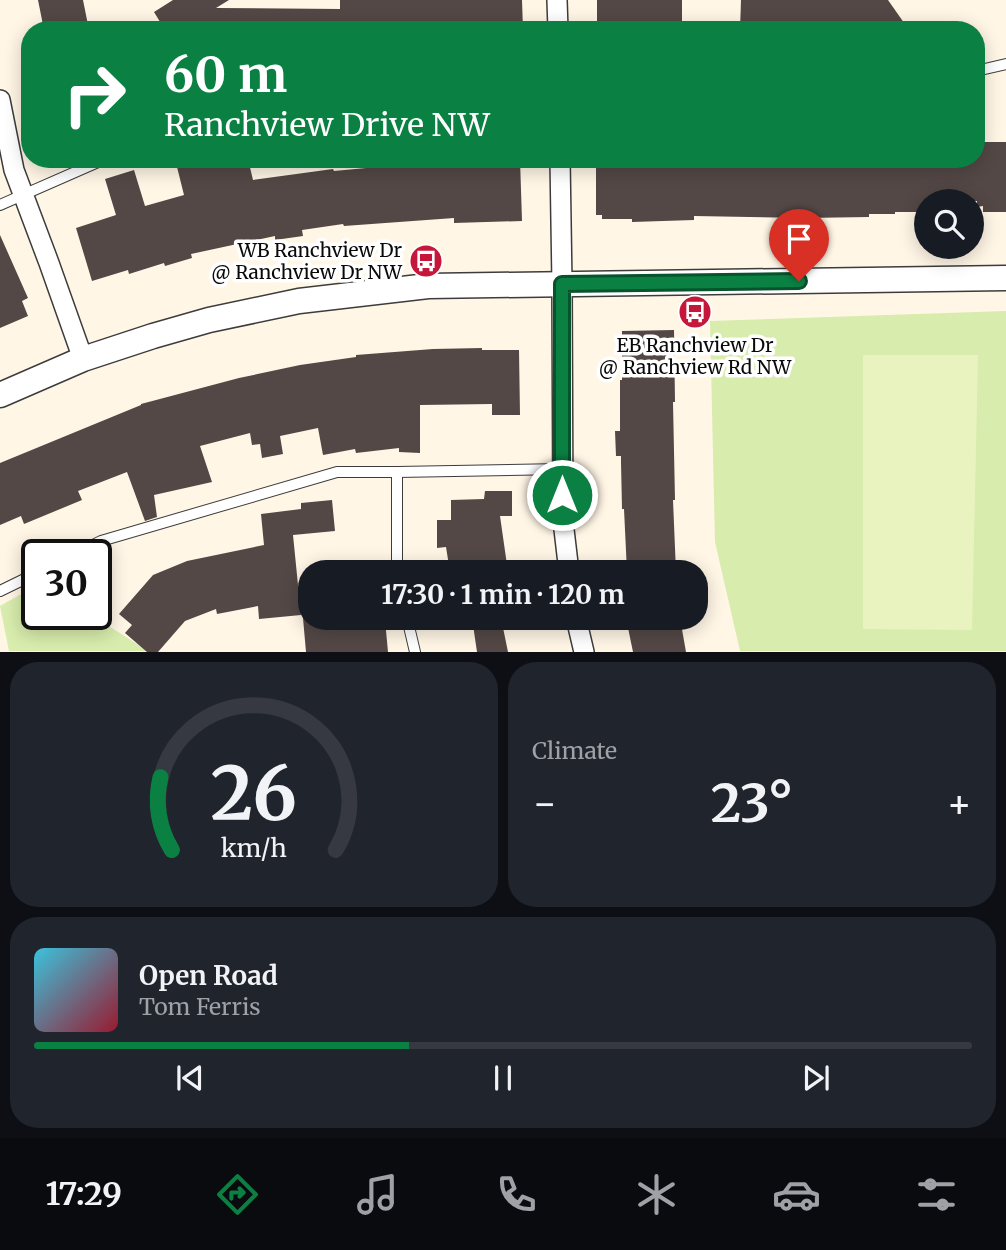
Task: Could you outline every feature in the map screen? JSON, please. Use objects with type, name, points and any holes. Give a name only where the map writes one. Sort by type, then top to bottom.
[{"type":"street","points":[[557,0],[558,21]]},
{"type":"street","points":[[0,100],[14,170],[83,359]]},
{"type":"street","points":[[560,168],[563,522],[568,560]]},
{"type":"street","points":[[0,395],[83,359],[209,320],[299,301],[428,286],[1006,278]]},
{"type":"street","points":[[579,630],[584,652]]},
{"type":"lane","points":[[985,70],[1006,64]]},
{"type":"lane","points":[[0,205],[85,168]]},
{"type":"lane","points":[[107,539],[337,472],[562,469]]},
{"type":"lane","points":[[397,472],[397,560]]},
{"type":"lane","points":[[0,591],[21,581]]},
{"type":"lane","points":[[410,630],[415,652]]},
{"type":"green space","points":[[1006,311],[1006,651],[740,651],[715,542],[710,321]]},
{"type":"green space","points":[[863,355],[978,355],[972,630],[863,629]]},
{"type":"green space","points":[[21,594],[21,630],[112,628],[148,651],[9,651],[0,606]]},
{"type":"building","points":[[38,0],[83,0],[87,21],[42,21]]},
{"type":"building","points":[[173,0],[229,0],[216,8],[340,9],[340,0],[522,0],[523,21],[160,21],[154,12]]},
{"type":"building","points":[[597,0],[682,0],[682,21],[597,21]]},
{"type":"building","points":[[741,0],[888,0],[903,21],[740,21]]},
{"type":"building","points":[[985,142],[1006,142],[1006,212],[984,212],[984,189],[914,189],[914,212],[869,214],[869,217],[694,216],[694,220],[632,222],[632,219],[602,219],[602,215],[596,215],[596,168],[985,168]]},
{"type":"building","points":[[177,168],[250,168],[253,180],[333,169],[520,168],[522,221],[454,223],[454,218],[343,224],[302,230],[303,236],[275,240],[275,236],[191,254],[192,258],[165,266],[164,263],[129,274],[128,270],[92,281],[76,228],[116,215],[105,179],[134,170],[145,206],[184,195]]},
{"type":"building","points":[[0,235],[28,298],[22,301],[28,316],[0,328]]},
{"type":"building","points":[[674,330],[673,500],[676,560],[626,560],[621,456],[616,456],[615,431],[620,431],[622,331]]},
{"type":"building","points":[[482,348],[519,350],[520,415],[492,415],[492,404],[420,405],[420,453],[399,452],[399,448],[356,453],[355,449],[323,455],[318,428],[280,436],[283,454],[262,458],[260,444],[252,445],[250,433],[200,446],[212,482],[154,495],[157,517],[145,521],[127,472],[78,491],[82,500],[24,524],[21,516],[0,525],[0,463],[141,404],[239,378],[356,355]]},
{"type":"building","points":[[485,491],[512,491],[512,516],[500,516],[506,560],[448,560],[446,547],[437,548],[437,520],[451,520],[451,500],[484,499]]},
{"type":"building","points":[[332,500],[335,531],[293,535],[298,615],[259,619],[258,606],[217,614],[216,609],[185,621],[158,652],[147,652],[125,633],[132,625],[119,614],[153,575],[187,561],[264,545],[261,514],[301,509],[301,503]]},
{"type":"building","points":[[304,630],[386,630],[388,652],[306,652]]},
{"type":"building","points":[[474,630],[503,630],[508,652],[477,652]]},
{"type":"building","points":[[628,630],[682,630],[686,652],[633,652]]},
{"type":"place","name":"WB Ranchview Dr @ Ranchview Dr NW","points":[[426,261]]},
{"type":"place","name":"EB Ranchview Dr @ Ranchview Rd NW","points":[[695,312]]},
{"type":"route","points":[[562,495],[562,284],[799,281]]}]
